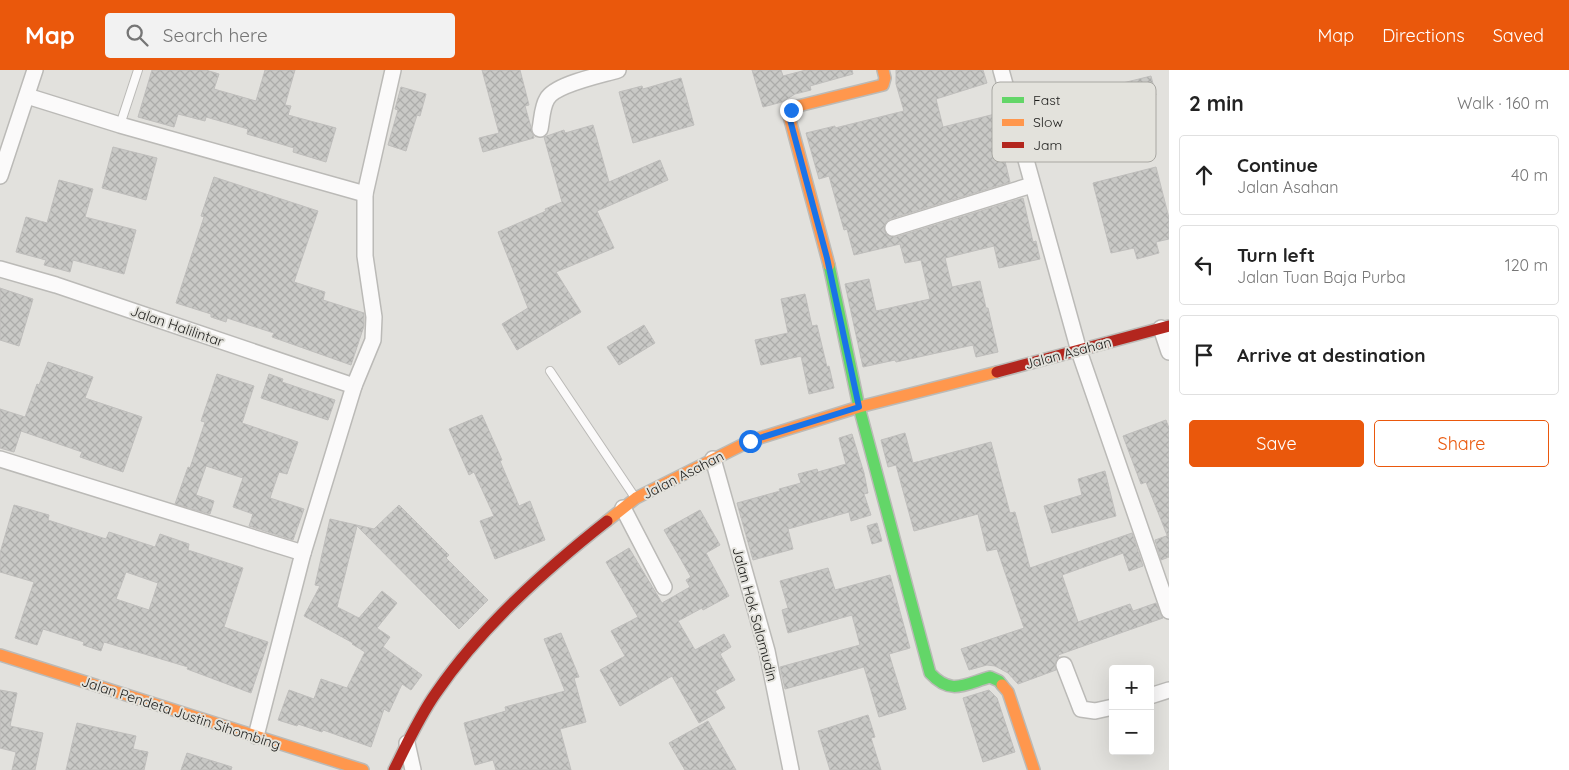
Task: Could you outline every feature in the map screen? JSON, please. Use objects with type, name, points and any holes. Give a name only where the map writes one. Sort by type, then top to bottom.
[{"type":"street","points":[[0,176],[35,70]]},
{"type":"street","points":[[256,736],[303,553],[354,386],[373,340],[374,328],[365,256],[365,194],[393,70]]},
{"type":"street","points":[[540,129],[546,101],[550,94],[559,88],[618,70]]},
{"type":"street","points":[[884,70],[885,78],[883,85],[798,106],[791,110],[789,116],[827,258],[859,407],[930,673],[937,682],[945,687],[958,687],[990,677],[999,681],[1008,692],[1034,770]]},
{"type":"street","points":[[27,96],[120,125],[365,194]]},
{"type":"street","points":[[1026,162],[1079,350],[1169,611]]},
{"type":"street","points":[[893,228],[1032,185]]},
{"type":"street","name":"Jalan Halilintar","points":[[0,269],[354,386]]},
{"type":"street","points":[[1165,327],[1169,352]]},
{"type":"street","name":"Jalan Asahan","points":[[394,770],[435,694],[465,654],[540,576],[636,498],[750,441],[859,407],[1165,327]]},
{"type":"street","points":[[0,459],[303,553]]},
{"type":"street","name":"Jalan Hok Salamudin","points":[[713,459],[767,651],[791,770]]},
{"type":"street","points":[[623,508],[664,587]]},
{"type":"street","name":"Jalan Pendeta Justin Sihombing","points":[[0,655],[362,770]]},
{"type":"street","points":[[1064,666],[1081,709],[1090,711],[1109,708]]},
{"type":"street","points":[[1154,695],[1169,690]]},
{"type":"street","points":[[407,743],[413,770]]},
{"type":"lane","points":[[120,125],[138,70]]},
{"type":"lane","points":[[550,371],[636,498]]},
{"type":"building","points":[[152,70],[206,70],[219,74],[214,89],[256,101],[265,70],[295,70],[285,105],[291,106],[288,115],[336,128],[326,162],[293,152],[294,148],[247,134],[248,129],[206,117],[205,121],[178,114],[174,127],[138,117]]},
{"type":"building","points":[[482,70],[520,70],[529,105],[525,106],[534,138],[483,152],[479,138],[499,133]]},
{"type":"building","points":[[752,70],[781,70],[783,76],[806,70],[852,70],[853,74],[810,86],[811,90],[795,94],[782,102],[763,107]]},
{"type":"building","points":[[896,70],[983,70],[987,83],[936,99],[943,127],[992,115],[992,162],[1005,162],[1010,182],[890,219],[886,222],[884,230],[887,235],[896,237],[1023,198],[1033,242],[1036,241],[1040,259],[999,268],[994,246],[945,258],[952,287],[980,281],[998,352],[976,357],[973,345],[896,362],[895,360],[863,367],[845,284],[869,279],[876,311],[930,299],[921,260],[905,263],[900,244],[854,255],[847,229],[844,230],[829,176],[819,179],[806,133],[904,111],[896,84]]},
{"type":"building","points":[[1151,76],[1153,82],[1127,82]]},
{"type":"building","points":[[681,78],[694,125],[633,143],[619,92],[642,86],[643,89]]},
{"type":"building","points":[[401,87],[426,94],[420,116],[417,115],[406,151],[388,145],[398,110],[395,109]]},
{"type":"building","points":[[593,125],[609,182],[660,160],[668,180],[597,211],[614,248],[556,272],[581,312],[517,350],[502,324],[528,308],[498,232],[562,202],[544,137],[564,130],[565,133]]},
{"type":"building","points":[[113,147],[157,158],[146,200],[102,188]]},
{"type":"building","points":[[1156,167],[1169,218],[1169,239],[1156,242],[1159,253],[1137,259],[1134,248],[1111,253],[1093,183]]},
{"type":"building","points":[[214,177],[318,211],[294,282],[325,292],[323,300],[364,313],[364,326],[351,365],[272,337],[274,333],[227,318],[226,322],[211,317],[211,314],[176,303],[204,217],[201,216]]},
{"type":"building","points":[[59,180],[93,189],[85,217],[136,230],[124,274],[73,260],[70,272],[44,265],[46,260],[16,252],[26,217],[47,223]]},
{"type":"building","points":[[0,288],[33,299],[19,346],[0,340]]},
{"type":"building","points":[[805,294],[812,326],[817,325],[834,388],[809,394],[801,356],[761,365],[755,340],[788,333],[781,299]]},
{"type":"building","points":[[644,325],[655,343],[619,365],[607,347]]},
{"type":"building","points":[[48,362],[93,377],[85,398],[142,417],[123,472],[80,457],[82,452],[21,431],[14,452],[0,448],[0,409],[25,417],[37,384],[39,385]]},
{"type":"building","points":[[217,374],[254,386],[242,423],[298,442],[287,474],[279,472],[270,498],[304,509],[293,540],[249,526],[253,514],[233,507],[243,478],[206,466],[196,495],[214,501],[210,514],[175,504],[188,467],[190,468],[205,422],[201,421]]},
{"type":"building","points":[[269,374],[283,379],[282,382],[335,400],[328,420],[261,398]]},
{"type":"building","points":[[482,415],[502,460],[500,461],[519,506],[530,501],[545,540],[495,559],[480,521],[494,516],[474,472],[469,475],[449,429]]},
{"type":"building","points":[[1166,420],[1169,428],[1169,535],[1167,535],[1146,482],[1141,484],[1123,436]]},
{"type":"building","points":[[905,433],[913,463],[991,442],[1010,513],[1015,512],[1030,568],[1132,533],[1143,566],[1129,571],[1123,553],[1062,575],[1078,622],[1130,604],[1133,611],[1156,603],[1163,618],[1058,655],[1059,657],[1055,664],[1056,670],[1018,684],[1008,673],[995,666],[987,665],[969,670],[961,649],[1024,628],[997,549],[987,551],[978,514],[914,531],[896,465],[888,467],[881,440]]},
{"type":"building","points":[[852,434],[864,473],[868,493],[864,494],[871,515],[851,521],[849,512],[788,529],[793,549],[753,560],[737,503],[801,483],[798,474],[817,469],[818,472],[846,464],[839,438]]},
{"type":"building","points":[[1105,471],[1116,516],[1052,533],[1044,506],[1082,495],[1078,479]]},
{"type":"building","points":[[14,505],[49,515],[48,520],[106,539],[109,532],[155,547],[160,534],[189,544],[188,550],[243,568],[224,627],[268,642],[251,693],[187,669],[188,667],[104,642],[101,651],[83,645],[84,642],[43,629],[37,645],[15,638],[34,582],[0,572],[0,553]],"holes":[[[126,572],[158,583],[149,610],[116,599]]]},
{"type":"building","points":[[399,505],[449,555],[446,558],[488,600],[459,629],[357,526],[337,607],[359,618],[382,591],[397,603],[377,628],[390,637],[383,647],[422,675],[411,690],[402,684],[389,712],[384,709],[371,747],[323,730],[322,732],[278,720],[289,690],[314,699],[321,679],[347,688],[365,652],[353,643],[304,616],[320,586],[315,585],[330,519],[374,529]]},
{"type":"building","points":[[700,510],[720,545],[706,553],[729,596],[678,621],[695,650],[724,634],[731,647],[720,654],[735,680],[715,691],[725,708],[699,723],[672,676],[620,706],[600,670],[625,656],[611,631],[638,617],[606,562],[629,548],[662,603],[690,587],[686,580],[691,577],[664,530]]},
{"type":"building","points":[[877,523],[882,541],[872,544],[867,526]]},
{"type":"building","points":[[1169,535],[1169,557],[1161,560],[1155,540]]},
{"type":"building","points":[[828,568],[835,590],[890,575],[910,648],[889,654],[906,709],[879,717],[864,667],[785,689],[780,667],[860,645],[852,615],[788,633],[782,610],[788,608],[780,581]]},
{"type":"building","points":[[561,633],[579,677],[574,678],[586,722],[560,729],[571,770],[496,770],[493,760],[475,765],[464,723],[506,711],[505,707],[565,691],[544,639]]},
{"type":"building","points":[[0,690],[17,693],[10,726],[43,733],[35,770],[12,770],[16,752],[0,748]]},
{"type":"building","points":[[989,690],[997,698],[1015,752],[983,762],[963,698]]},
{"type":"building","points":[[868,715],[875,737],[871,738],[881,770],[830,770],[818,731]]},
{"type":"building","points":[[708,721],[736,770],[685,770],[669,743]]},
{"type":"building","points":[[77,723],[136,736],[133,749],[148,752],[144,770],[66,770]]},
{"type":"building","points":[[187,753],[232,767],[231,770],[181,770]]},
{"type":"traffic: fast","points":[[829,265],[859,407],[930,673],[938,680],[952,686],[966,685],[990,677],[999,681],[1002,685]]},
{"type":"traffic: slow","points":[[829,265],[789,116],[791,110],[798,106],[883,85],[885,78],[883,70]]},
{"type":"traffic: slow","points":[[607,521],[636,498],[750,441],[859,407],[997,372]]},
{"type":"traffic: slow","points":[[0,655],[363,770]]},
{"type":"traffic: slow","points":[[1002,685],[1008,692],[1034,770]]},
{"type":"traffic: jam","points":[[997,372],[1169,326]]},
{"type":"traffic: jam","points":[[394,770],[430,702],[473,645],[515,601],[560,559],[607,521]]},
{"type":"route","points":[[750,441],[859,407],[827,258],[789,116],[791,110]]}]
